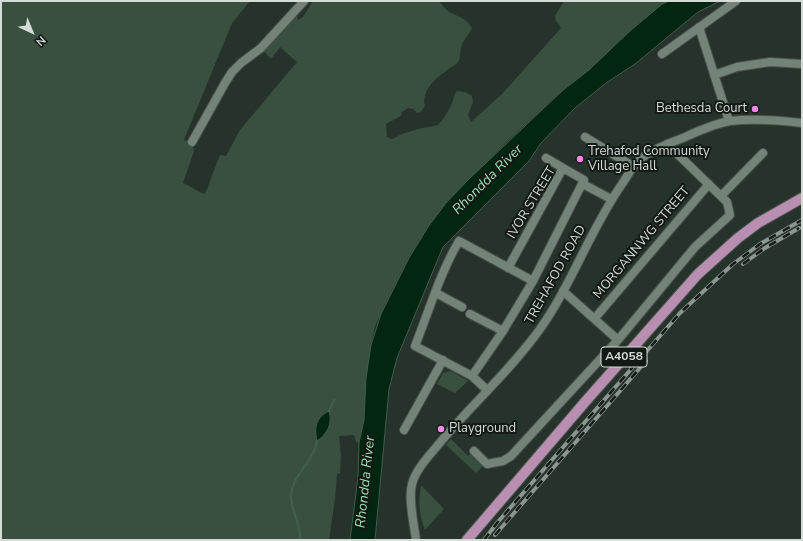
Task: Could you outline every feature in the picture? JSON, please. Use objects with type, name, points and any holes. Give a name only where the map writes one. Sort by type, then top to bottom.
[{"type":"main road","name":"A4058","points":[[467,540],[698,274],[738,238],[758,223],[802,198]]},
{"type":"street","points":[[192,142],[232,72],[261,48],[304,1]]},
{"type":"street","points":[[662,54],[736,1]]},
{"type":"street","points":[[699,27],[729,121]]},
{"type":"street","points":[[714,75],[737,67],[770,62],[802,64]]},
{"type":"street","name":"TREHAFOD ROAD","points":[[416,540],[411,500],[412,484],[426,460],[447,434],[519,356],[539,331],[563,291],[611,199],[642,158],[667,144],[729,121],[754,119],[802,123]]},
{"type":"street","points":[[585,137],[634,167]]},
{"type":"street","points":[[474,451],[487,464],[503,461],[512,456],[618,340],[695,247],[730,215],[727,202],[667,144]]},
{"type":"street","points":[[721,196],[763,153]]},
{"type":"street","points":[[546,158],[563,168]]},
{"type":"street","name":"IVOR STREET","points":[[508,268],[563,168],[611,199]]},
{"type":"street","points":[[472,376],[503,331],[533,281],[584,182]]},
{"type":"street","name":"MORGANNWG STREET","points":[[595,318],[709,184]]},
{"type":"street","points":[[487,390],[472,376],[415,346],[454,250],[459,241],[533,281]]},
{"type":"street","points":[[563,291],[618,340]]},
{"type":"street","points":[[436,293],[462,307]]},
{"type":"street","points":[[470,314],[503,331]]},
{"type":"street","points":[[404,430],[443,360]]},
{"type":"shaded area","points":[[1,1],[250,1],[232,23],[184,140],[192,142],[194,151],[183,183],[205,194],[220,155],[226,156],[240,130],[297,62],[280,47],[271,59],[261,48],[296,11],[298,20],[303,17],[313,1],[439,1],[447,10],[464,19],[472,28],[462,44],[460,59],[458,62],[433,81],[425,96],[425,106],[421,112],[417,113],[413,109],[408,108],[402,112],[401,116],[386,124],[387,137],[392,139],[409,132],[438,125],[451,106],[457,91],[465,92],[472,96],[473,102],[468,115],[471,122],[502,94],[561,28],[556,21],[555,16],[564,1],[669,1],[661,5],[630,31],[589,70],[562,91],[510,139],[446,203],[428,227],[409,258],[375,326],[371,345],[364,420],[359,443],[356,442],[354,435],[339,436],[341,455],[340,473],[337,474],[329,540],[1,540]]},
{"type":"shaded area","points":[[451,371],[468,381],[455,393],[437,384],[443,373]]},
{"type":"shaded area","points":[[451,439],[468,456],[471,453],[484,465],[476,473],[446,445]]},
{"type":"shaded area","points":[[421,485],[444,509],[425,530],[421,518],[420,508]]},
{"type":"water","name":"Rhondda River","points":[[669,1],[720,1],[698,12],[635,64],[606,83],[575,108],[541,143],[529,161],[443,247],[397,358],[389,389],[375,540],[350,540],[358,477],[359,443],[364,420],[366,378],[371,345],[381,314],[409,258],[428,227],[446,203],[468,180],[562,91],[589,70],[630,31],[661,5]]},
{"type":"water","points":[[329,411],[330,424],[324,435],[317,441],[317,423],[321,416]]},
{"type":"waterway","points":[[329,411],[334,400]]},
{"type":"waterway","points":[[300,540],[299,528],[291,502],[293,485],[313,453],[317,441]]},
{"type":"railway","points":[[484,540],[497,523],[680,313],[733,264],[760,244],[802,220]]},
{"type":"railway","points":[[743,264],[765,248],[799,228]]},
{"type":"railway","points":[[495,535],[646,361]]},
{"type":"place","name":"Bethesda Court","points":[[755,109]]},
{"type":"place","name":"Trehafod Community Village Hall","points":[[580,159]]},
{"type":"place","name":"Playground","points":[[441,429]]}]
